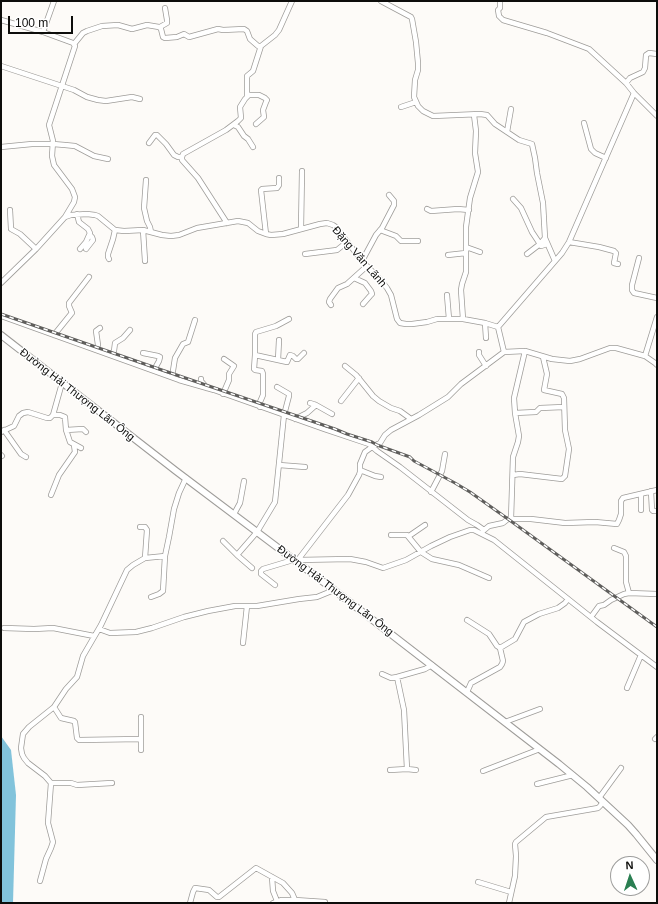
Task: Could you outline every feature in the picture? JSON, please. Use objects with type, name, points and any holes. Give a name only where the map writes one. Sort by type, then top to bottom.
[{"type":"street","points":[[43,32],[54,1]]},
{"type":"street","points":[[182,157],[183,154],[234,125],[241,118],[240,107],[247,96],[247,76],[253,71],[261,46],[276,35],[279,30],[292,1]]},
{"type":"street","points":[[381,1],[411,16],[418,63],[414,97],[418,106],[423,111],[433,116],[487,115],[495,124],[519,140],[532,145],[543,203],[545,238],[555,261]]},
{"type":"street","points":[[500,1],[500,8],[498,10],[499,16],[503,20],[547,32],[589,49],[626,83],[657,116]]},
{"type":"street","points":[[1,283],[65,217],[75,200],[72,189],[54,165],[52,156],[53,144],[49,127],[75,48],[74,44],[83,33],[102,26],[118,25],[132,29],[147,25],[160,27],[167,23],[165,8]]},
{"type":"street","points":[[1,20],[43,32],[74,44]]},
{"type":"street","points":[[160,27],[163,37],[166,38],[177,37],[184,34],[189,37],[218,29],[244,29],[246,30],[250,39],[258,46],[261,46]]},
{"type":"street","points":[[626,83],[630,78],[643,72],[645,68],[646,55],[649,53],[657,54]]},
{"type":"street","points":[[1,66],[74,90],[87,97],[98,100],[106,101],[132,97],[140,99]]},
{"type":"street","points":[[504,352],[498,327],[562,253],[634,93]]},
{"type":"street","points":[[247,96],[257,95],[267,100],[262,110],[264,117],[256,124]]},
{"type":"street","points":[[401,107],[416,102]]},
{"type":"street","points":[[507,132],[511,110]]},
{"type":"street","points":[[463,319],[461,290],[466,272],[466,227],[470,198],[478,172],[475,153],[476,131],[474,115]]},
{"type":"street","points":[[584,123],[590,149],[606,158]]},
{"type":"street","points":[[234,125],[238,127],[248,139],[252,147]]},
{"type":"street","points":[[149,143],[155,135],[157,135],[174,155],[182,157]]},
{"type":"street","points":[[1,147],[53,144],[75,146],[94,156],[108,158]]},
{"type":"street","points":[[182,157],[182,160],[198,178],[227,223]]},
{"type":"street","points":[[301,229],[302,171]]},
{"type":"street","points":[[65,217],[77,214],[98,216],[115,230],[143,230],[167,236],[179,235],[197,228],[238,221],[248,223],[258,231],[266,234],[261,190],[277,188],[279,185],[279,178]]},
{"type":"street","points":[[146,180],[144,208],[151,232]]},
{"type":"street","points":[[362,260],[394,205],[394,201],[389,196]]},
{"type":"street","points":[[513,199],[521,208],[532,232],[541,246],[547,244]]},
{"type":"street","points":[[427,209],[431,211],[458,209],[469,210]]},
{"type":"street","points":[[10,210],[11,228],[36,248]]},
{"type":"street","points":[[77,214],[79,222],[90,231],[90,235],[93,240],[86,249]]},
{"type":"street","name":"Đặng Văn Lãnh","points":[[266,234],[277,235],[320,224],[333,225],[387,288],[390,294],[396,319],[400,323],[412,324],[437,320],[463,319],[486,323],[498,327]]},
{"type":"street","points":[[109,259],[108,254],[115,230]]},
{"type":"street","points":[[143,230],[145,261]]},
{"type":"street","points":[[380,230],[396,236],[401,241],[418,241]]},
{"type":"street","points":[[80,249],[90,235]]},
{"type":"street","points":[[527,254],[545,238]]},
{"type":"street","points":[[305,254],[337,250],[347,242]]},
{"type":"street","points":[[568,242],[599,246],[614,251],[616,253],[614,263],[618,264]]},
{"type":"street","points":[[466,247],[480,252]]},
{"type":"street","points":[[448,255],[466,253]]},
{"type":"street","points":[[639,258],[632,290],[634,293],[657,298]]},
{"type":"street","points":[[331,306],[329,302],[330,299],[338,288],[347,284],[367,266]]},
{"type":"street","points":[[54,335],[72,313],[69,303],[89,276]]},
{"type":"street","points":[[354,278],[365,283],[371,291],[372,294],[363,304]]},
{"type":"street","points":[[447,295],[449,319]]},
{"type":"street","points":[[1,316],[172,377],[368,444],[468,520],[477,525],[568,599],[657,667]]},
{"type":"street","points":[[645,356],[657,317]]},
{"type":"street","points":[[260,407],[260,402],[263,395],[263,374],[262,371],[255,370],[254,368],[256,332],[276,326],[289,319]]},
{"type":"street","points":[[172,377],[175,358],[183,344],[188,342],[195,320]]},
{"type":"street","points":[[486,323],[486,338]]},
{"type":"street","points":[[96,350],[98,345],[96,332],[100,328]]},
{"type":"street","points":[[110,355],[114,351],[115,343],[123,338],[130,330]]},
{"type":"street","name":"Đường Hải Thượng Lãn Ông","points":[[1,335],[256,532],[432,665],[573,775],[636,834],[657,860]]},
{"type":"street","points":[[278,360],[279,340]]},
{"type":"street","points":[[296,561],[348,495],[359,475],[360,464],[365,452],[380,444],[388,432],[448,397],[461,384],[504,352],[533,352],[543,357],[570,361],[610,348],[622,349],[645,356],[657,365]]},
{"type":"street","points":[[511,519],[513,457],[519,436],[514,398],[525,351]]},
{"type":"street","points":[[479,352],[479,355],[486,366]]},
{"type":"street","points":[[143,353],[160,357],[154,370]]},
{"type":"street","points":[[255,355],[287,362],[290,355],[298,359],[304,353]]},
{"type":"street","points":[[513,475],[520,474],[564,478],[569,449],[565,430],[564,398],[562,394],[544,390],[546,374],[543,357]]},
{"type":"street","points":[[223,394],[229,380],[229,374],[234,366],[224,359]]},
{"type":"street","points":[[345,366],[359,378],[373,396],[379,401],[400,411],[411,419]]},
{"type":"street","points":[[341,401],[359,378]]},
{"type":"street","points":[[201,379],[207,388]]},
{"type":"street","points":[[53,415],[62,383]]},
{"type":"street","points":[[238,555],[256,532],[275,502],[284,415],[290,396],[277,387]]},
{"type":"street","points":[[310,403],[332,414]]},
{"type":"street","points":[[295,419],[307,413],[316,405]]},
{"type":"street","points":[[515,413],[536,412],[540,408],[564,407]]},
{"type":"street","points":[[26,458],[21,454],[3,431],[14,426],[19,416],[23,413],[30,413],[47,418],[50,418],[53,415],[65,416],[66,430],[70,442],[81,448]]},
{"type":"street","points":[[66,430],[83,429],[86,432]]},
{"type":"street","points":[[51,495],[56,482],[75,452],[74,445]]},
{"type":"street","points":[[431,492],[442,471],[445,454]]},
{"type":"street","points":[[279,465],[305,467]]},
{"type":"street","points":[[360,470],[381,477]]},
{"type":"street","points":[[151,597],[163,591],[165,556],[170,537],[174,509],[186,478]]},
{"type":"street","points":[[234,514],[240,504],[244,481]]},
{"type":"street","points":[[275,586],[261,574],[263,569],[296,561],[350,559],[366,562],[383,568],[406,560],[443,540],[470,530],[483,531],[489,526],[503,523],[508,519],[531,518],[565,523],[595,522],[616,524],[618,523],[621,514],[622,499],[657,490]]},
{"type":"street","points":[[651,491],[652,510],[657,511]]},
{"type":"street","points":[[641,494],[641,510]]},
{"type":"street","points":[[391,535],[409,536],[425,525]]},
{"type":"street","points":[[140,527],[145,527],[147,530],[145,558]]},
{"type":"street","points":[[409,536],[421,552],[434,560],[459,565],[489,578]]},
{"type":"street","points":[[223,541],[252,568]]},
{"type":"street","points":[[614,548],[624,552],[626,556],[626,582],[629,593]]},
{"type":"street","points":[[40,881],[46,859],[53,842],[48,823],[51,783],[45,776],[26,761],[22,754],[21,748],[22,737],[24,732],[54,707],[77,677],[83,656],[99,629],[126,570],[133,564],[145,558],[165,556]]},
{"type":"street","points":[[99,629],[110,633],[136,632],[208,611],[235,606],[257,606],[317,597],[334,590]]},
{"type":"street","points":[[591,617],[599,606],[604,605],[624,594],[657,594]]},
{"type":"street","points":[[500,648],[515,639],[524,622],[539,614],[561,606],[568,599]]},
{"type":"street","points":[[243,643],[247,606]]},
{"type":"street","points":[[466,692],[471,684],[500,667],[503,661],[500,648],[489,634],[467,620]]},
{"type":"street","points":[[4,628],[53,628],[94,636]]},
{"type":"street","points":[[627,688],[641,655]]},
{"type":"street","points":[[382,674],[391,678],[397,677],[425,669],[432,665]]},
{"type":"street","points":[[397,677],[404,710],[407,769]]},
{"type":"street","points":[[54,707],[61,718],[75,722],[77,738],[79,740],[141,739]]},
{"type":"street","points":[[505,722],[540,709]]},
{"type":"street","points":[[142,717],[142,750]]},
{"type":"street","points":[[483,771],[540,749]]},
{"type":"street","points":[[509,903],[515,876],[515,844],[517,841],[546,818],[598,808],[601,800],[622,768]]},
{"type":"street","points":[[390,770],[416,770]]},
{"type":"street","points":[[537,784],[573,775]]},
{"type":"street","points":[[51,783],[71,782],[77,785],[112,783]]},
{"type":"street","points":[[190,903],[195,888],[209,890],[219,897],[256,868],[282,883],[292,893],[295,900]]},
{"type":"street","points":[[272,877],[275,902],[281,900],[295,900],[325,903]]},
{"type":"street","points":[[478,882],[511,892]]},
{"type":"water","points":[[1,736],[11,750],[16,795],[13,903],[1,903]]},
{"type":"railway","points":[[1,314],[335,429],[410,457],[414,461],[470,492],[657,627]]}]
